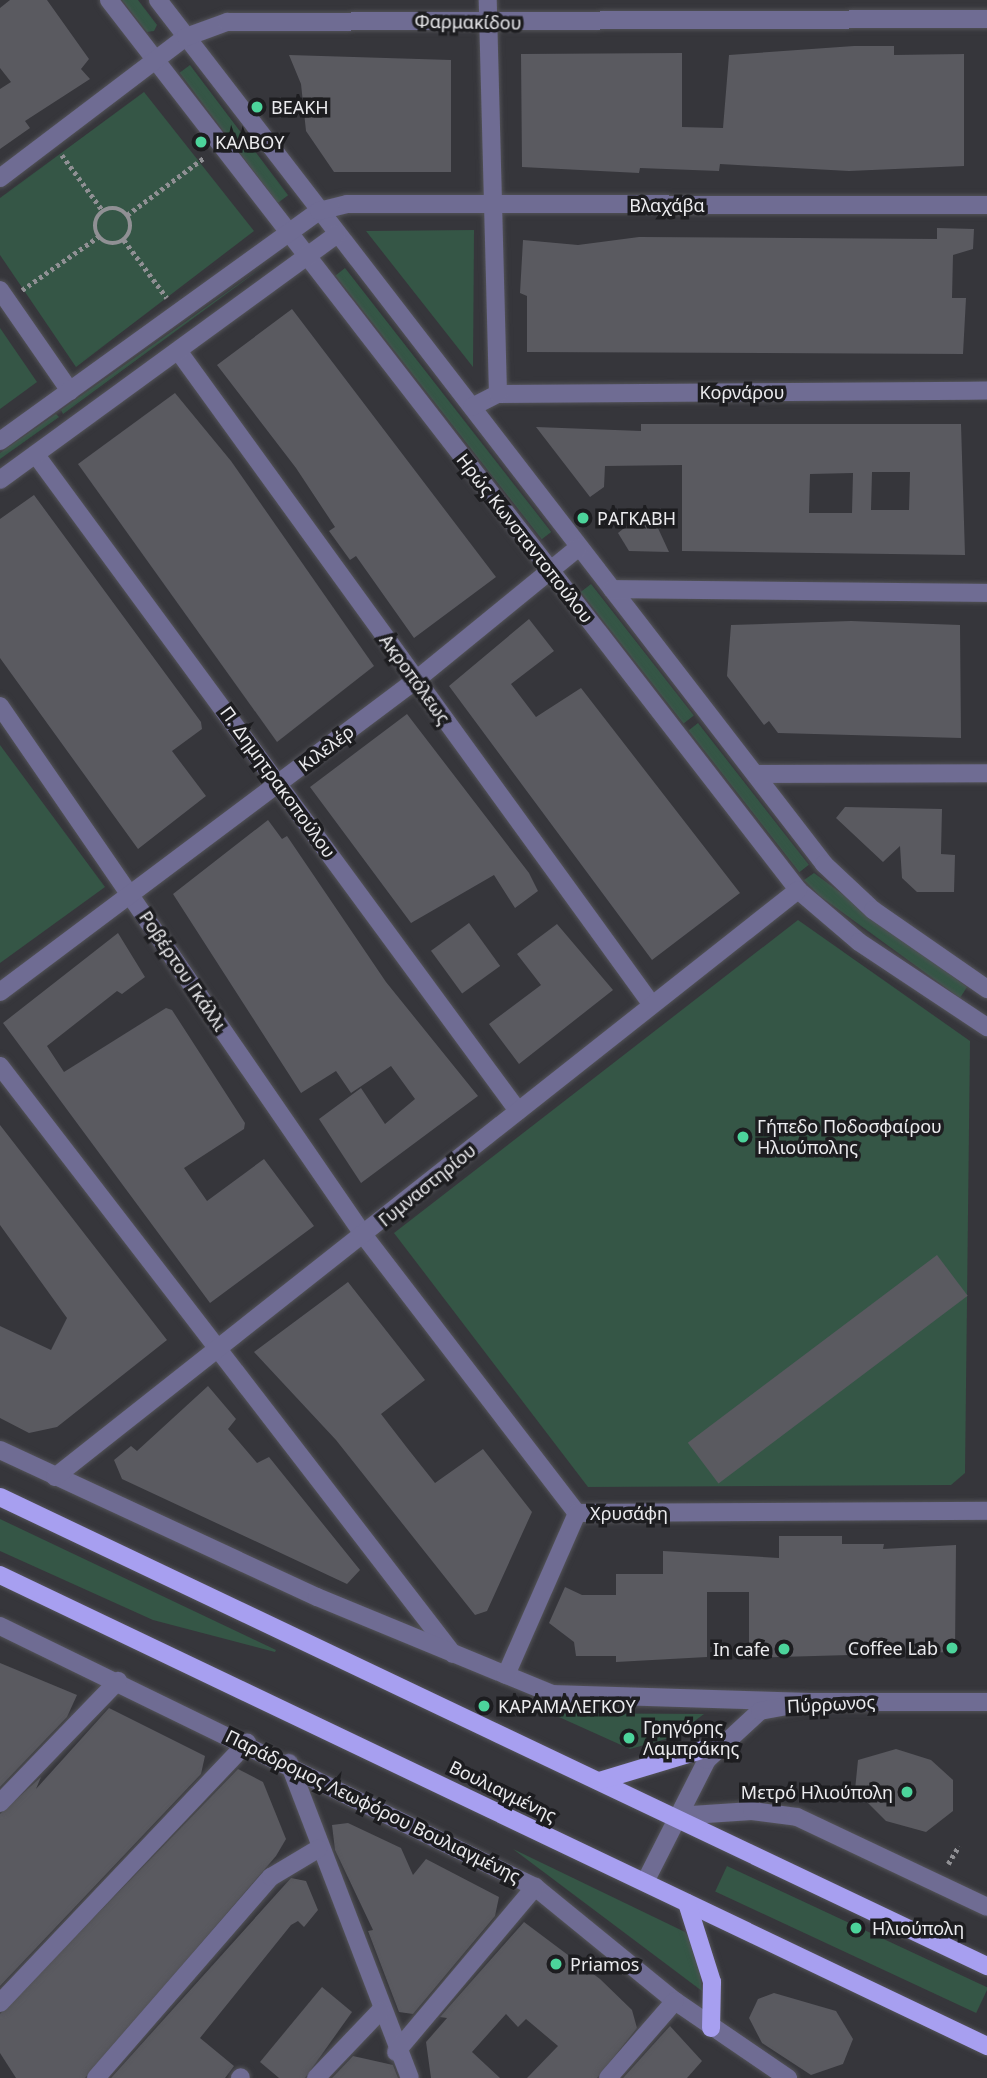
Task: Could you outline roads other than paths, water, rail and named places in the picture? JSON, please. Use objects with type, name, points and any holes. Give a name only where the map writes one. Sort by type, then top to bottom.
[{"type":"main road","points":[[0,1497],[987,1966]]},
{"type":"main road","name":"Βουλιαγμένης","points":[[0,1575],[987,2046]]},
{"type":"main road","points":[[600,1781],[718,1745]]},
{"type":"main road","points":[[687,1903],[712,1982],[711,2028]]},
{"type":"street","name":"Ηρώς Κωνσταντοπούλου","points":[[109,0],[797,890],[859,942],[987,1027]]},
{"type":"street","name":"Ηρώς Κωνσταντοπούλου","points":[[158,0],[579,547],[845,887],[987,989]]},
{"type":"street","points":[[472,407],[498,394],[488,204],[488,0]]},
{"type":"street","name":"Φαρμακίδου","points":[[0,178],[187,37],[257,18],[488,23],[987,19]]},
{"type":"street","name":"Βλαχάβα","points":[[319,211],[347,204],[987,205]]},
{"type":"street","points":[[0,441],[319,211]]},
{"type":"street","points":[[0,480],[179,352],[337,234]]},
{"type":"street","points":[[2,299],[70,391]]},
{"type":"street","name":"Ακροπόλεως","points":[[179,352],[652,1005]]},
{"type":"street","name":"Κορνάρου","points":[[498,394],[987,391]]},
{"type":"street","name":"Π. Δημητρακοπούλου","points":[[36,455],[518,1111]]},
{"type":"street","name":"Κιλελέρ","points":[[0,992],[416,680],[579,547]]},
{"type":"street","points":[[612,589],[987,593]]},
{"type":"street","name":"Ροβέρτου Γκάλλι","points":[[0,706],[7,728],[131,895],[365,1237]]},
{"type":"street","points":[[756,774],[987,772]]},
{"type":"street","name":"Γυμναστηρίου","points":[[55,1477],[217,1348],[365,1237],[518,1111],[797,890]]},
{"type":"street","points":[[0,1066],[453,1654]]},
{"type":"street","name":"Χρυσάφη","points":[[365,1237],[577,1513],[987,1511]]},
{"type":"street","points":[[0,1450],[453,1654],[552,1694],[809,1702]]},
{"type":"street","points":[[506,1675],[577,1513]]},
{"type":"street","name":"Παράδρομος Λεωφόρου Βουλιαγμένης","points":[[0,1626],[289,1763],[535,1887],[674,2001],[788,2078]]},
{"type":"street","points":[[0,1803],[118,1681]]},
{"type":"street","name":"Πύρρωνος","points":[[645,1882],[676,1816],[718,1745],[760,1712],[809,1702],[987,1702]]},
{"type":"street","points":[[0,2003],[247,1743]]},
{"type":"street","points":[[289,1763],[318,1849],[380,2011],[396,2052],[410,2078]]},
{"type":"street","points":[[676,1816],[769,1811],[828,1830],[987,1907]]},
{"type":"street","points":[[96,2078],[271,1877],[318,1849]]},
{"type":"street","points":[[396,2052],[535,1887]]},
{"type":"street","points":[[608,2078],[674,2001]]},
{"type":"street","points":[[316,2078],[380,2011]]},
{"type":"place","name":"ΒΕΑΚΗ","points":[[257,107]]},
{"type":"place","name":"ΚΑΛΒΟΥ","points":[[201,142]]},
{"type":"place","name":"ΡΑΓΚΑΒΗ","points":[[583,518]]},
{"type":"place","name":"Γήπεδο Ποδοσφαίρου Ηλιούπολης","points":[[743,1137]]},
{"type":"place","name":"Coffee Lab","points":[[952,1648]]},
{"type":"place","name":"In cafe","points":[[784,1649]]},
{"type":"place","name":"ΚΑΡΑΜΑΛΕΓΚΟΥ","points":[[484,1706]]},
{"type":"place","name":"Γρηγόρης Λαμπράκης","points":[[629,1738]]},
{"type":"place","name":"Μετρό Ηλιούπολη","points":[[907,1792]]},
{"type":"place","name":"Ηλιούπολη","points":[[856,1928]]},
{"type":"place","name":"Priamos","points":[[556,1964]]}]
